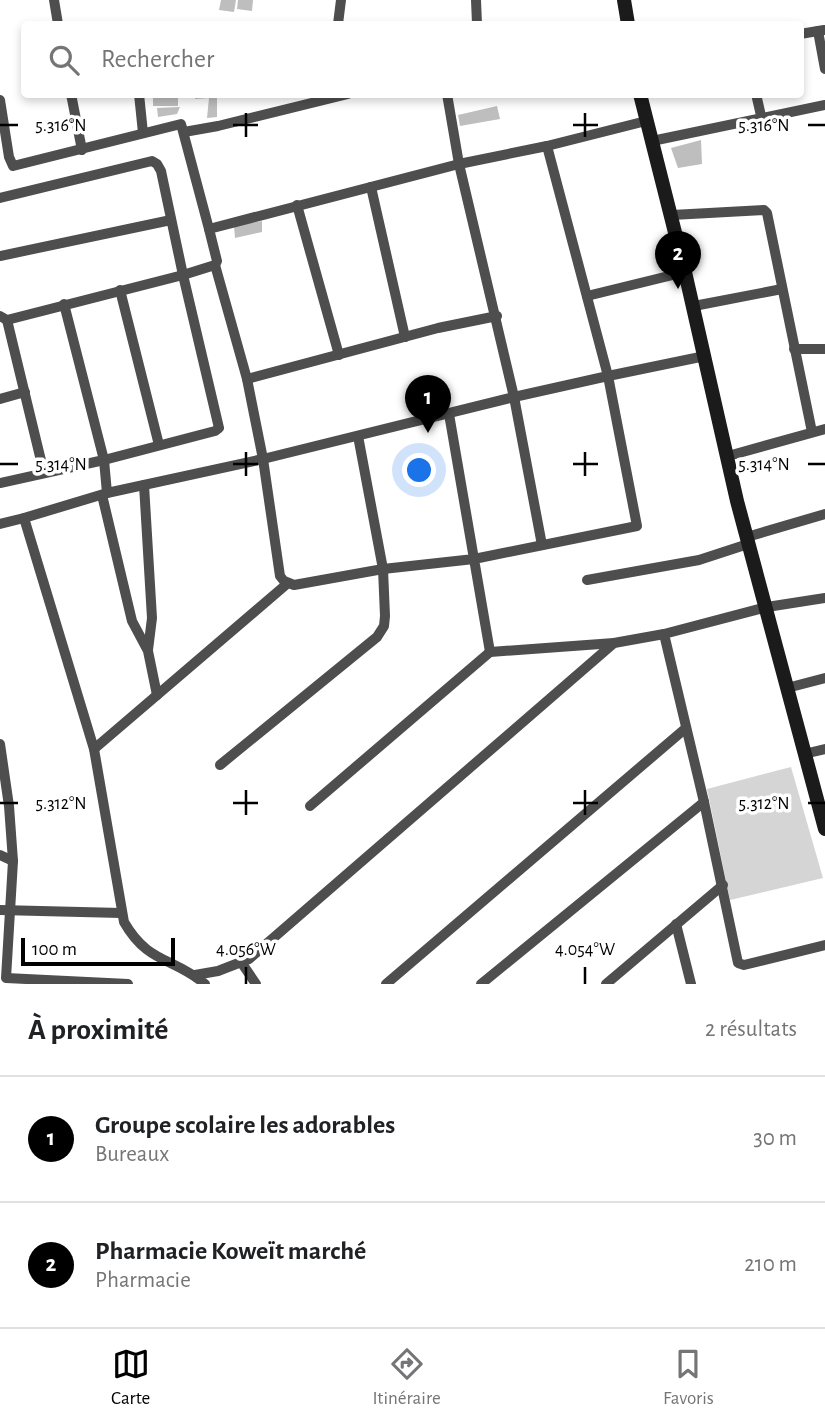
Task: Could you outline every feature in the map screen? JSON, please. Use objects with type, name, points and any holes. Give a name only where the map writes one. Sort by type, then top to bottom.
[{"type":"street","points":[[54,0],[58,21]]},
{"type":"street","points":[[338,21],[339,0]]},
{"type":"street","points":[[476,0],[477,21]]},
{"type":"street","points":[[624,0],[628,21]]},
{"type":"street","points":[[804,33],[822,31],[825,69]]},
{"type":"street","points":[[72,98],[82,150]]},
{"type":"street","points":[[139,98],[143,134]]},
{"type":"street","points":[[184,132],[218,126],[323,98]]},
{"type":"street","points":[[448,98],[459,164],[497,316],[542,545]]},
{"type":"street","points":[[641,98],[672,215],[748,540],[825,827]]},
{"type":"street","points":[[757,98],[762,120]]},
{"type":"street","points":[[0,100],[9,157],[13,166],[181,124],[217,261],[215,265],[247,379],[263,459],[280,576],[294,585],[383,569],[474,559],[637,526],[608,376],[547,146]]},
{"type":"street","points":[[652,141],[825,105]]},
{"type":"street","points":[[209,229],[459,164],[547,146],[646,121]]},
{"type":"street","points":[[0,198],[152,161],[157,164],[161,171],[219,428],[104,460],[0,484]]},
{"type":"street","points":[[371,187],[405,337]]},
{"type":"street","points":[[297,205],[339,355]]},
{"type":"street","points":[[672,215],[764,210],[769,217],[812,432]]},
{"type":"street","points":[[0,256],[171,220]]},
{"type":"street","points":[[44,473],[11,336],[4,318],[215,265]]},
{"type":"street","points":[[587,296],[685,272]]},
{"type":"street","points":[[694,306],[782,289]]},
{"type":"street","points":[[120,290],[159,445]]},
{"type":"street","points":[[64,304],[104,460],[105,494],[132,621],[148,651],[157,695]]},
{"type":"street","points":[[247,379],[405,337],[497,316]]},
{"type":"street","points":[[0,338],[11,336]]},
{"type":"street","points":[[794,349],[825,349]]},
{"type":"street","points":[[0,524],[105,494],[263,459],[514,397],[705,356]]},
{"type":"street","points":[[0,399],[25,392]]},
{"type":"street","points":[[449,414],[490,652]]},
{"type":"street","points":[[728,456],[825,429]]},
{"type":"street","points":[[220,765],[377,637],[384,626],[383,569],[358,436]]},
{"type":"street","points":[[144,485],[152,618],[148,651]]},
{"type":"street","points":[[586,580],[699,560],[825,514]]},
{"type":"street","points":[[24,518],[94,749],[119,883],[121,913],[134,939],[145,950],[195,975],[205,984]]},
{"type":"street","points":[[94,749],[288,583]]},
{"type":"street","points":[[310,806],[490,652],[614,643],[664,634],[767,607],[825,598]]},
{"type":"street","points":[[664,634],[740,964],[825,945]]},
{"type":"street","points":[[195,975],[218,971],[249,959],[614,643]]},
{"type":"street","points":[[787,688],[825,678]]},
{"type":"street","points":[[386,984],[686,728]]},
{"type":"street","points":[[0,744],[13,861],[4,910],[3,978],[128,984]]},
{"type":"street","points":[[804,754],[825,749]]},
{"type":"street","points":[[481,984],[704,802]]},
{"type":"street","points":[[0,855],[13,861]]},
{"type":"street","points":[[606,984],[723,885]]},
{"type":"street","points":[[4,910],[121,913]]},
{"type":"street","points":[[676,924],[691,984]]},
{"type":"street","points":[[241,962],[256,984]]},
{"type":"street","points":[[622,970],[624,984]]},
{"type":"shaded area","points":[[791,767],[823,878],[730,900],[707,789]]},
{"type":"building","points":[[221,0],[236,0],[234,12],[219,10]]},
{"type":"building","points":[[238,0],[253,0],[252,11],[237,9]]},
{"type":"building","points":[[153,98],[178,98],[178,106],[153,106]]},
{"type":"building","points":[[209,98],[217,98],[217,117],[207,118]]},
{"type":"building","points":[[497,106],[500,119],[460,126],[458,115]]},
{"type":"building","points":[[180,107],[177,114],[158,117],[157,108]]},
{"type":"building","points":[[701,140],[702,164],[678,168],[671,148]]},
{"type":"building","points":[[262,221],[262,232],[235,238],[234,226]]},
{"type":"place","name":"Pharmacie Koweït marché","points":[[678,289]]},
{"type":"place","name":"Groupe scolaire les adorables","points":[[428,433]]}]
